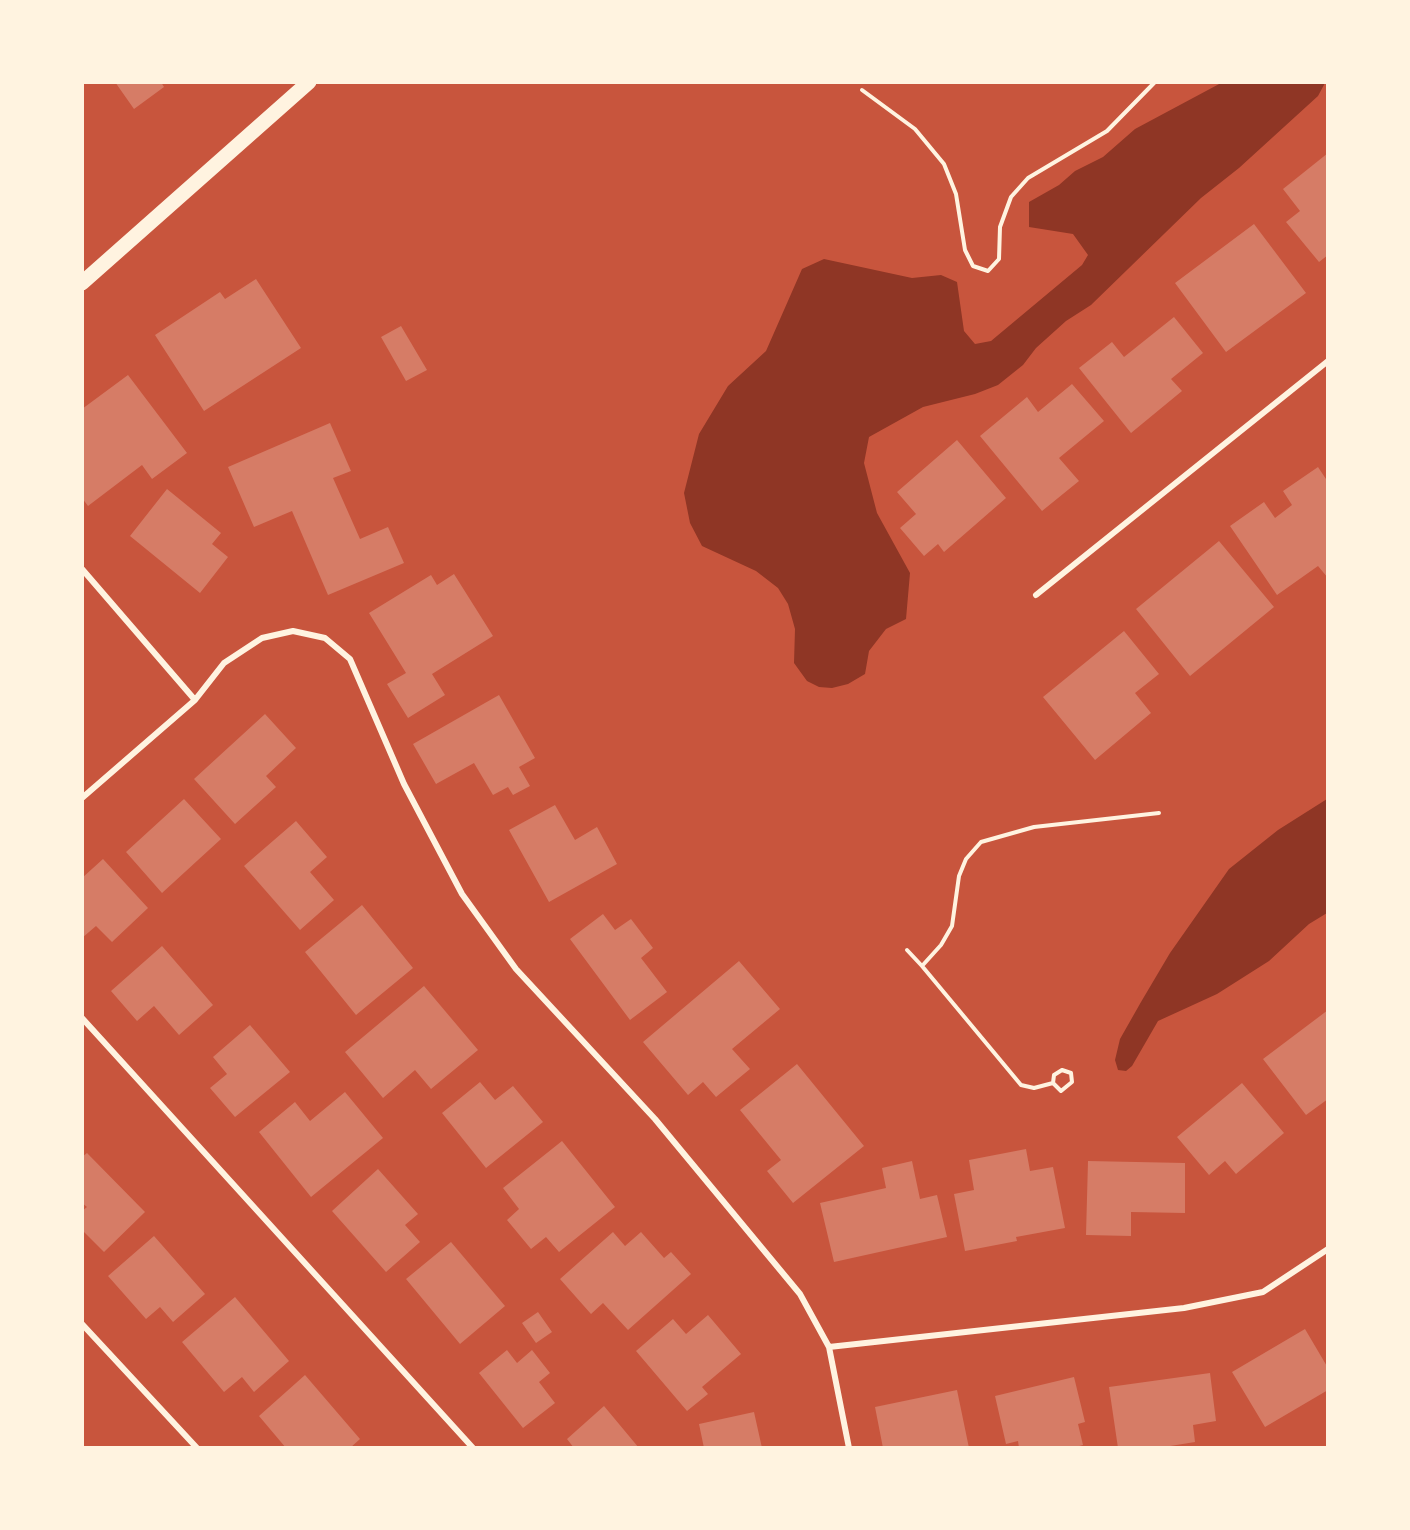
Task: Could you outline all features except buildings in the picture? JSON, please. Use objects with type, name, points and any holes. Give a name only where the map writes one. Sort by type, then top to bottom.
[{"type":"main road","points":[[82,284],[309,82]]},
{"type":"street","points":[[1036,595],[1328,361]]},
{"type":"street","points":[[82,569],[195,700]]},
{"type":"street","points":[[82,798],[195,700],[224,663],[262,638],[293,632],[325,638],[350,659],[404,784],[462,894],[516,969],[655,1119],[800,1294],[829,1347],[849,1448]]},
{"type":"street","points":[[82,1018],[473,1448]]},
{"type":"street","points":[[829,1347],[1184,1308],[1263,1292],[1328,1249]]},
{"type":"street","points":[[82,1324],[197,1448]]},
{"type":"path","points":[[862,90],[915,129],[944,164],[956,194],[965,250],[973,266],[988,271],[999,259],[1000,227],[1011,198],[1028,178],[1107,131],[1155,82]]},
{"type":"path","points":[[922,966],[941,945],[952,926],[959,876],[966,859],[981,842],[1034,827],[1159,813]]},
{"type":"path","points":[[907,950],[1020,1085],[1034,1088],[1053,1083]]},
{"type":"path","points":[[1062,1070],[1071,1073],[1072,1083],[1069,1087],[1061,1091],[1053,1083],[1054,1075],[1062,1070]]},
{"type":"shaded area","points":[[1221,83],[1325,83],[1318,96],[1239,168],[1201,198],[1091,305],[1066,321],[1036,348],[1023,365],[998,385],[975,394],[923,407],[869,437],[864,463],[877,513],[910,573],[906,619],[886,629],[869,651],[865,674],[848,684],[832,688],[819,687],[807,681],[794,663],[795,629],[788,604],[778,588],[756,571],[702,546],[690,523],[684,493],[699,434],[728,386],[766,351],[802,269],[824,259],[912,278],[941,275],[957,282],[964,331],[975,344],[991,341],[1082,265],[1088,255],[1073,234],[1029,227],[1029,202],[1059,185],[1075,171],[1103,157],[1135,129]]},
{"type":"shaded area","points":[[1327,799],[1327,913],[1309,924],[1269,961],[1217,994],[1158,1021],[1132,1066],[1126,1071],[1118,1070],[1115,1060],[1120,1039],[1170,953],[1229,869],[1278,830]]}]
